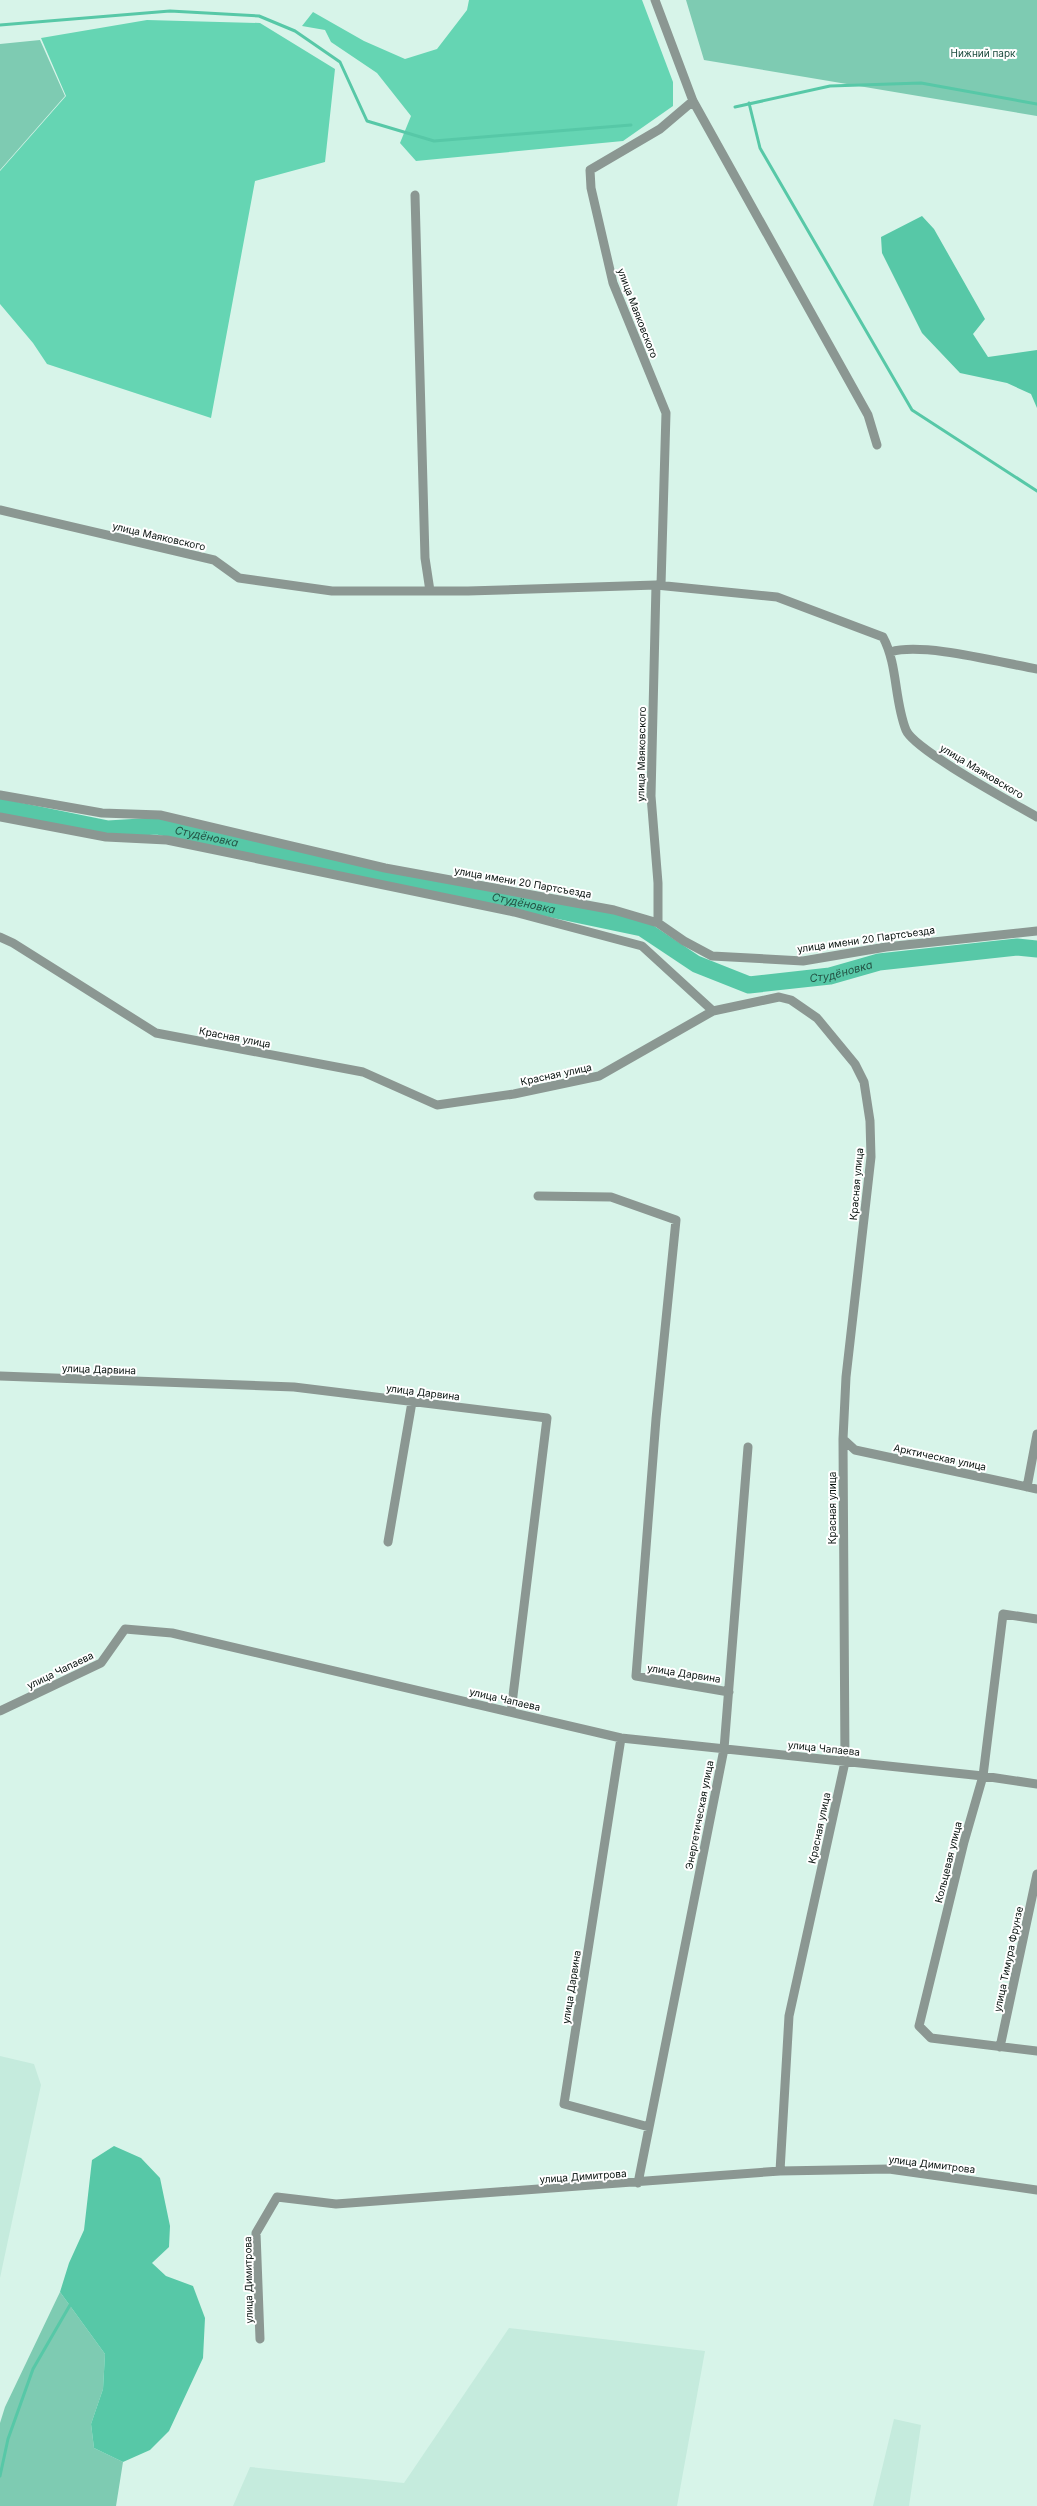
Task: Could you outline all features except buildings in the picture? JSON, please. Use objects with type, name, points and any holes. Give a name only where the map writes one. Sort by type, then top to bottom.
[{"type":"street","points":[[655,0],[693,101],[868,415],[877,445]]},
{"type":"street","name":"улица Маяковского","points":[[658,923],[658,883],[651,796],[658,585],[666,413],[613,283],[591,188],[590,170],[660,129],[693,101]]},
{"type":"street","points":[[415,195],[425,558],[430,591]]},
{"type":"street","name":"улица Маяковского","points":[[0,510],[214,560],[239,578],[332,591],[430,591],[658,585],[777,597],[882,637],[891,652],[898,706],[907,732],[934,756],[1037,817]]},
{"type":"street","points":[[891,652],[901,649],[926,649],[1037,669]]},
{"type":"street","name":"улица имени 20 Партсъезда","points":[[0,795],[102,813],[160,815],[385,868],[614,910],[658,923],[684,941],[712,956],[803,960],[886,947],[1037,931]]},
{"type":"street","points":[[0,817],[106,837],[167,840],[514,912],[642,946],[713,1011]]},
{"type":"street","name":"Красная улица","points":[[0,937],[13,943],[156,1033],[363,1072],[437,1105],[514,1094],[599,1076],[713,1011],[779,997],[791,1000],[817,1018],[832,1033],[855,1064],[864,1082],[870,1121],[871,1157],[846,1377],[843,1439],[844,1762],[789,2016],[780,2171]]},
{"type":"street","name":"улица Дарвина","points":[[538,1196],[611,1197],[676,1220],[656,1419],[636,1676],[729,1692]]},
{"type":"street","name":"улица Дарвина","points":[[0,1376],[294,1387],[547,1418],[511,1712]]},
{"type":"street","points":[[388,1542],[412,1402]]},
{"type":"street","points":[[1027,1487],[1037,1434]]},
{"type":"street","name":"Арктическая улица","points":[[843,1439],[855,1450],[1037,1489]]},
{"type":"street","name":"Энергетическая улица","points":[[638,2183],[724,1749],[748,1447]]},
{"type":"street","name":"Кольцевая улица","points":[[1037,1619],[1003,1614],[983,1776],[964,1842],[919,2026],[931,2038],[1037,2051]]},
{"type":"street","name":"улица Чапаева","points":[[0,1711],[101,1664],[125,1630],[172,1633],[621,1738],[983,1776],[1037,1784]]},
{"type":"street","name":"улица Дарвина","points":[[621,1738],[564,2104],[649,2127]]},
{"type":"street","name":"улица Тимура Фрунзе","points":[[1000,2047],[1037,1874]]},
{"type":"street","name":"улица Димитрова","points":[[260,2339],[256,2233],[277,2197],[336,2204],[638,2183],[780,2171],[889,2169],[1037,2190]]},
{"type":"shaded area","points":[[469,0],[642,0],[673,82],[673,106],[623,141],[416,161],[400,143],[411,116],[377,73],[331,42],[325,30],[302,26],[313,12],[364,41],[405,59],[437,49],[467,10]]},
{"type":"shaded area","points":[[147,20],[260,23],[335,69],[325,162],[255,181],[211,418],[47,364],[33,343],[0,304],[0,171],[66,96],[41,38]]},
{"type":"shaded area","points":[[922,216],[934,229],[985,319],[973,334],[988,357],[1037,350],[1037,408],[1031,394],[1007,383],[960,373],[922,333],[882,253],[881,237]]},
{"type":"shaded area","points":[[0,2056],[34,2064],[41,2085],[0,2278]]},
{"type":"shaded area","points":[[114,2146],[141,2158],[160,2178],[170,2226],[169,2247],[152,2263],[166,2276],[193,2286],[205,2318],[203,2358],[169,2431],[150,2450],[123,2462],[94,2448],[91,2424],[103,2389],[105,2354],[60,2292],[69,2263],[84,2230],[92,2160]]},
{"type":"shaded area","points":[[509,2328],[705,2351],[677,2506],[233,2506],[250,2467],[404,2483]]},
{"type":"shaded area","points":[[894,2419],[921,2425],[909,2506],[873,2506]]},
{"type":"green space","name":"Нижний парк","points":[[686,0],[1037,0],[1037,116],[704,60]]},
{"type":"green space","points":[[40,40],[65,96],[0,170],[0,44]]},
{"type":"green space","points":[[60,2292],[105,2354],[103,2389],[91,2424],[94,2448],[123,2462],[116,2506],[0,2506],[0,2423],[5,2407]]},
{"type":"waterway","points":[[0,25],[170,11],[259,16],[295,31],[340,62],[367,121],[434,141],[631,125]]},
{"type":"waterway","points":[[735,107],[830,86],[921,83],[1037,104]]},
{"type":"waterway","points":[[749,103],[760,148],[912,410],[1037,491]]},
{"type":"waterway","name":"Студёновка","points":[[0,807],[108,829],[157,826],[642,928],[696,964],[749,985],[830,976],[879,962],[1017,947],[1037,949]]},
{"type":"waterway","points":[[0,2476],[8,2439],[33,2369],[70,2305]]}]
